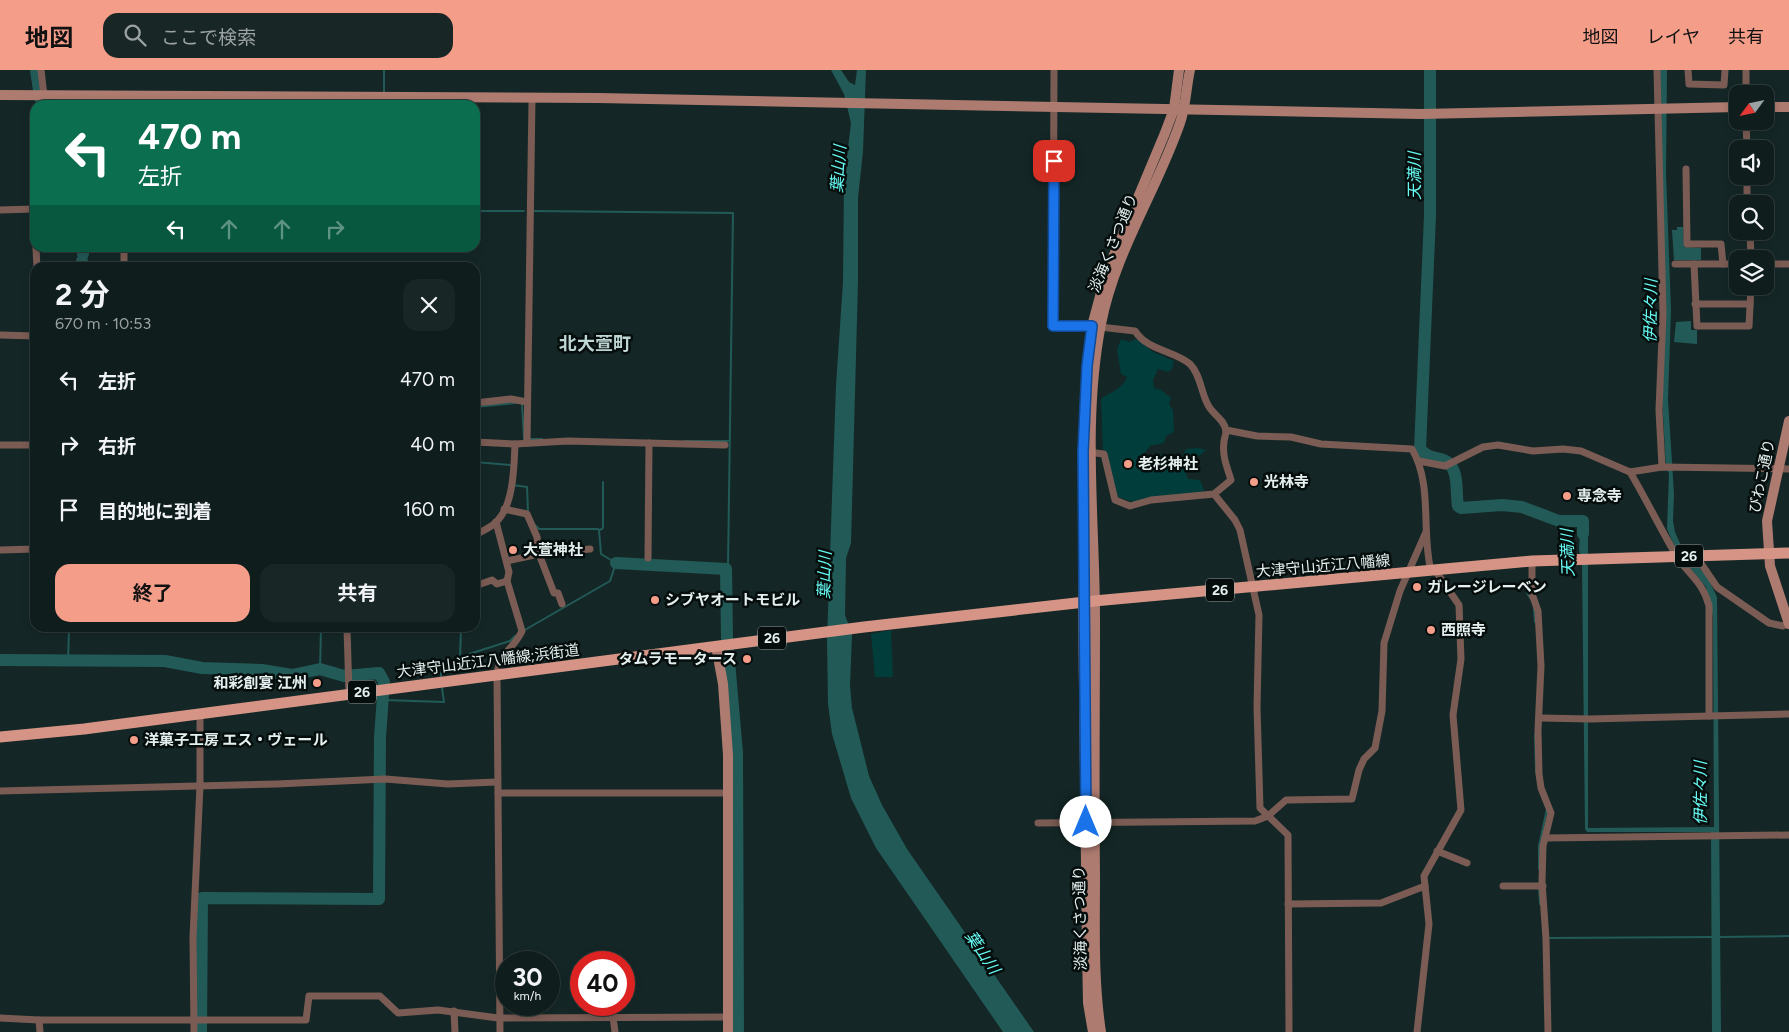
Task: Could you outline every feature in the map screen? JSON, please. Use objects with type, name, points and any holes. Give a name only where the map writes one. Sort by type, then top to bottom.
[{"type":"main road","name":"大津守山近江八幡線","points":[[861,627],[1089,602],[1532,561],[1789,553]]},
{"type":"main road","name":"大津守山近江八幡線;浜街道","points":[[0,737],[200,714],[861,627]]},
{"type":"street","points":[[39,99],[41,70]]},
{"type":"street","points":[[1054,70],[1053,326],[1096,327],[1134,331],[1140,339],[1190,365],[1196,374],[1207,404],[1212,413],[1220,418],[1226,430],[1224,458],[1231,480],[1214,494],[1151,500],[1130,506],[1116,500],[1104,454],[1087,452]]},
{"type":"street","name":"淡海くさつ通り","points":[[1179,70],[1179,109]]},
{"type":"street","name":"淡海くさつ通り","points":[[1093,1032],[1088,1003],[1090,822],[1087,366],[1106,274],[1179,109],[1190,70]]},
{"type":"street","points":[[1657,70],[1661,110],[1663,304],[1659,410],[1663,467]]},
{"type":"street","points":[[1688,70],[1689,84],[1724,85],[1725,70]]},
{"type":"street","points":[[1746,70],[1746,85]]},
{"type":"street","points":[[0,95],[39,99],[81,100]]},
{"type":"street","points":[[528,440],[532,98]]},
{"type":"street","points":[[259,100],[532,98],[1429,114],[1729,107]]},
{"type":"street","points":[[1774,107],[1789,107]]},
{"type":"street","points":[[1686,169],[1688,244],[1721,244],[1723,264]]},
{"type":"street","points":[[0,210],[30,209]]},
{"type":"street","points":[[1676,264],[1729,264]]},
{"type":"street","points":[[1694,264],[1697,326],[1749,326],[1750,295]]},
{"type":"street","points":[[1774,264],[1789,264]]},
{"type":"street","points":[[1695,304],[1750,304]]},
{"type":"street","points":[[0,335],[30,336]]},
{"type":"street","points":[[480,402],[512,399],[527,402]]},
{"type":"street","name":"びわこ通り","points":[[1789,421],[1767,521],[1768,553],[1774,580],[1789,624]]},
{"type":"street","points":[[1226,430],[1257,436],[1291,437],[1321,444],[1412,449],[1419,461],[1426,532],[1433,570],[1459,605],[1461,628],[1460,668],[1454,709],[1461,810],[1424,876],[1428,924],[1417,1032]]},
{"type":"street","points":[[480,442],[515,444],[528,440],[725,445]]},
{"type":"street","points":[[648,558],[649,443]]},
{"type":"street","points":[[480,532],[496,522],[504,509],[513,482],[515,444]]},
{"type":"street","points":[[0,445],[30,445]]},
{"type":"street","points":[[1419,461],[1450,464],[1490,445],[1533,451],[1563,449],[1581,451],[1595,455],[1621,470],[1630,472],[1663,467],[1789,469]]},
{"type":"street","points":[[1630,472],[1677,556],[1700,582],[1709,606],[1709,716]]},
{"type":"street","points":[[1214,494],[1235,520],[1240,530],[1259,615],[1257,707],[1260,808],[1288,835],[1288,1032]]},
{"type":"street","points":[[504,509],[527,514],[537,537],[539,554],[554,593],[558,593],[562,604]]},
{"type":"street","points":[[496,522],[507,561],[509,572],[507,581],[522,631],[518,640],[499,661],[498,675],[498,1018],[500,1032]]},
{"type":"street","points":[[1038,823],[1255,821],[1268,816],[1286,800],[1352,799],[1359,770],[1364,760],[1375,748],[1382,711],[1384,643],[1407,574],[1426,532]]},
{"type":"street","points":[[507,561],[539,554],[590,548]]},
{"type":"street","points":[[0,550],[30,549]]},
{"type":"street","points":[[1696,556],[1717,588],[1769,623],[1783,626],[1789,624]]},
{"type":"street","points":[[1532,561],[1532,594],[1538,610],[1542,666],[1539,774],[1541,788],[1551,813],[1545,838],[1542,886],[1546,939],[1548,1032]]},
{"type":"street","points":[[1700,582],[1709,576]]},
{"type":"street","points":[[480,584],[492,580],[497,584],[507,581]]},
{"type":"street","points":[[347,632],[348,694]]},
{"type":"street","points":[[724,645],[723,684],[728,755],[728,1032]]},
{"type":"street","points":[[194,1032],[199,1019],[194,869],[200,786],[200,714]]},
{"type":"street","points":[[1540,718],[1590,719],[1789,714]]},
{"type":"street","points":[[0,791],[385,779],[448,784],[497,782]]},
{"type":"street","points":[[498,793],[728,793]]},
{"type":"street","name":"淡海くさつ通り","points":[[1090,822],[1097,1004],[1101,1032]]},
{"type":"street","points":[[1545,838],[1789,836]]},
{"type":"street","points":[[1437,851],[1467,863]]},
{"type":"street","points":[[1288,904],[1381,903],[1425,886]]},
{"type":"street","points":[[1503,886],[1542,886]]},
{"type":"street","points":[[0,1018],[40,1020],[306,1020],[309,996],[380,996],[398,1013],[438,1010],[498,1018],[728,1017]]},
{"type":"street","points":[[454,1011],[455,1032]]},
{"type":"street","points":[[613,1017],[615,1032]]},
{"type":"street","points":[[40,1020],[40,1032]]},
{"type":"shaded area","points":[[831,70],[841,70],[849,82],[855,85],[857,70],[866,70],[863,151],[858,198],[858,281],[851,543],[846,558],[845,615],[852,634],[850,686],[852,708],[869,776],[882,805],[907,849],[1034,1032],[1003,1032],[876,848],[851,798],[832,734],[828,704],[827,640],[836,385],[843,282],[844,181],[851,123],[844,94]]},
{"type":"shaded area","points":[[1660,70],[1667,70],[1666,173],[1671,310],[1668,400],[1674,494],[1673,521],[1675,532],[1682,548],[1677,552],[1667,529],[1669,473],[1666,469],[1662,396]]},
{"type":"shaded area","points":[[1677,227],[1683,227],[1684,247],[1701,248],[1701,260],[1674,260],[1672,230],[1677,230]]},
{"type":"shaded area","points":[[1691,321],[1691,330],[1697,330],[1697,344],[1674,342],[1676,322]]},
{"type":"shaded area","points":[[1121,339],[1129,342],[1136,339],[1153,352],[1174,361],[1172,369],[1168,372],[1158,369],[1153,380],[1154,388],[1161,390],[1171,398],[1169,404],[1173,410],[1174,432],[1166,436],[1164,443],[1150,446],[1144,454],[1150,465],[1157,464],[1162,454],[1182,457],[1186,449],[1199,448],[1206,450],[1199,456],[1195,454],[1191,457],[1184,468],[1188,479],[1200,480],[1204,490],[1203,493],[1133,502],[1118,497],[1103,449],[1101,399],[1123,385],[1127,377],[1121,374],[1117,350]]},
{"type":"shaded area","points":[[1581,517],[1588,517],[1588,828],[1714,827],[1713,616],[1706,587],[1687,564],[1692,560],[1707,576],[1717,597],[1721,1032],[1712,1032],[1711,832],[1587,832],[1585,829],[1582,564],[1579,550]]},
{"type":"shaded area","points":[[891,630],[893,677],[875,677],[871,634]]},
{"type":"waterway","points":[[36,70],[39,90]]},
{"type":"waterway","points":[[384,70],[384,93]]},
{"type":"waterway","name":"天満川","points":[[1430,70],[1430,216],[1420,449],[1427,455],[1447,462],[1452,467],[1456,479],[1458,506],[1461,508],[1502,505],[1522,507],[1559,521],[1583,521],[1583,534]]},
{"type":"waterway","points":[[480,211],[524,211]]},
{"type":"waterway","points":[[533,211],[733,213],[728,567],[726,569]]},
{"type":"waterway","points":[[480,406],[515,403]]},
{"type":"waterway","points":[[522,404],[524,439]]},
{"type":"waterway","points":[[529,439],[542,439]]},
{"type":"waterway","points":[[684,441],[729,441]]},
{"type":"waterway","points":[[480,462],[511,465]]},
{"type":"waterway","points":[[523,631],[610,581],[616,563],[601,554],[599,530],[603,527],[603,482]]},
{"type":"waterway","points":[[513,485],[527,487],[528,512]]},
{"type":"waterway","points":[[535,525],[539,529],[598,529]]},
{"type":"waterway","points":[[616,563],[726,569],[727,638],[737,753],[738,1032]]},
{"type":"waterway","points":[[1527,593],[1530,598]]},
{"type":"waterway","points":[[1534,609],[1535,622]]},
{"type":"waterway","points":[[68,661],[69,632]]},
{"type":"waterway","points":[[320,669],[321,632]]},
{"type":"waterway","points":[[460,659],[461,632]]},
{"type":"waterway","points":[[441,678],[441,673],[458,664],[466,655],[510,641],[515,636]]},
{"type":"waterway","points":[[0,660],[165,661],[202,668],[262,670],[292,675],[320,669],[344,676],[379,673],[384,682],[380,737],[379,899],[202,898],[201,1032]]},
{"type":"waterway","points":[[383,700],[444,702],[442,688]]},
{"type":"waterway","points":[[1535,734],[1536,772]]},
{"type":"waterway","points":[[1539,869],[1539,846],[1547,809]]},
{"type":"waterway","points":[[1539,888],[1540,904]]},
{"type":"waterway","points":[[1719,937],[1789,936]]},
{"type":"waterway","points":[[1549,938],[1714,937]]},
{"type":"place","name":"老杉神社","points":[[1128,464]]},
{"type":"place","name":"光林寺","points":[[1254,482]]},
{"type":"place","name":"専念寺","points":[[1567,496]]},
{"type":"place","name":"大萱神社","points":[[513,550]]},
{"type":"place","name":"ガレージレーベン","points":[[1417,587]]},
{"type":"place","name":"シブヤオートモビル","points":[[655,600]]},
{"type":"place","name":"西照寺","points":[[1431,630]]},
{"type":"place","name":"タムラモータース","points":[[747,659]]},
{"type":"place","name":"和彩創宴 江州","points":[[317,683]]},
{"type":"place","name":"洋菓子工房 エス・ヴェール","points":[[134,740]]},
{"type":"district","name":"北大萱町","points":[[595,344]]},
{"type":"route","points":[[1054,161],[1053,326],[1092,326],[1087,366],[1083,452],[1086,822]]},
{"type":"water label","name":"葉山川","points":[[838,169]]},
{"type":"water label","name":"伊佐々川","points":[[1650,311]]},
{"type":"water label","name":"葉山川","points":[[824,575]]},
{"type":"water label","name":"伊佐々川","points":[[1700,793]]},
{"type":"water label","name":"葉山川","points":[[983,952]]}]
